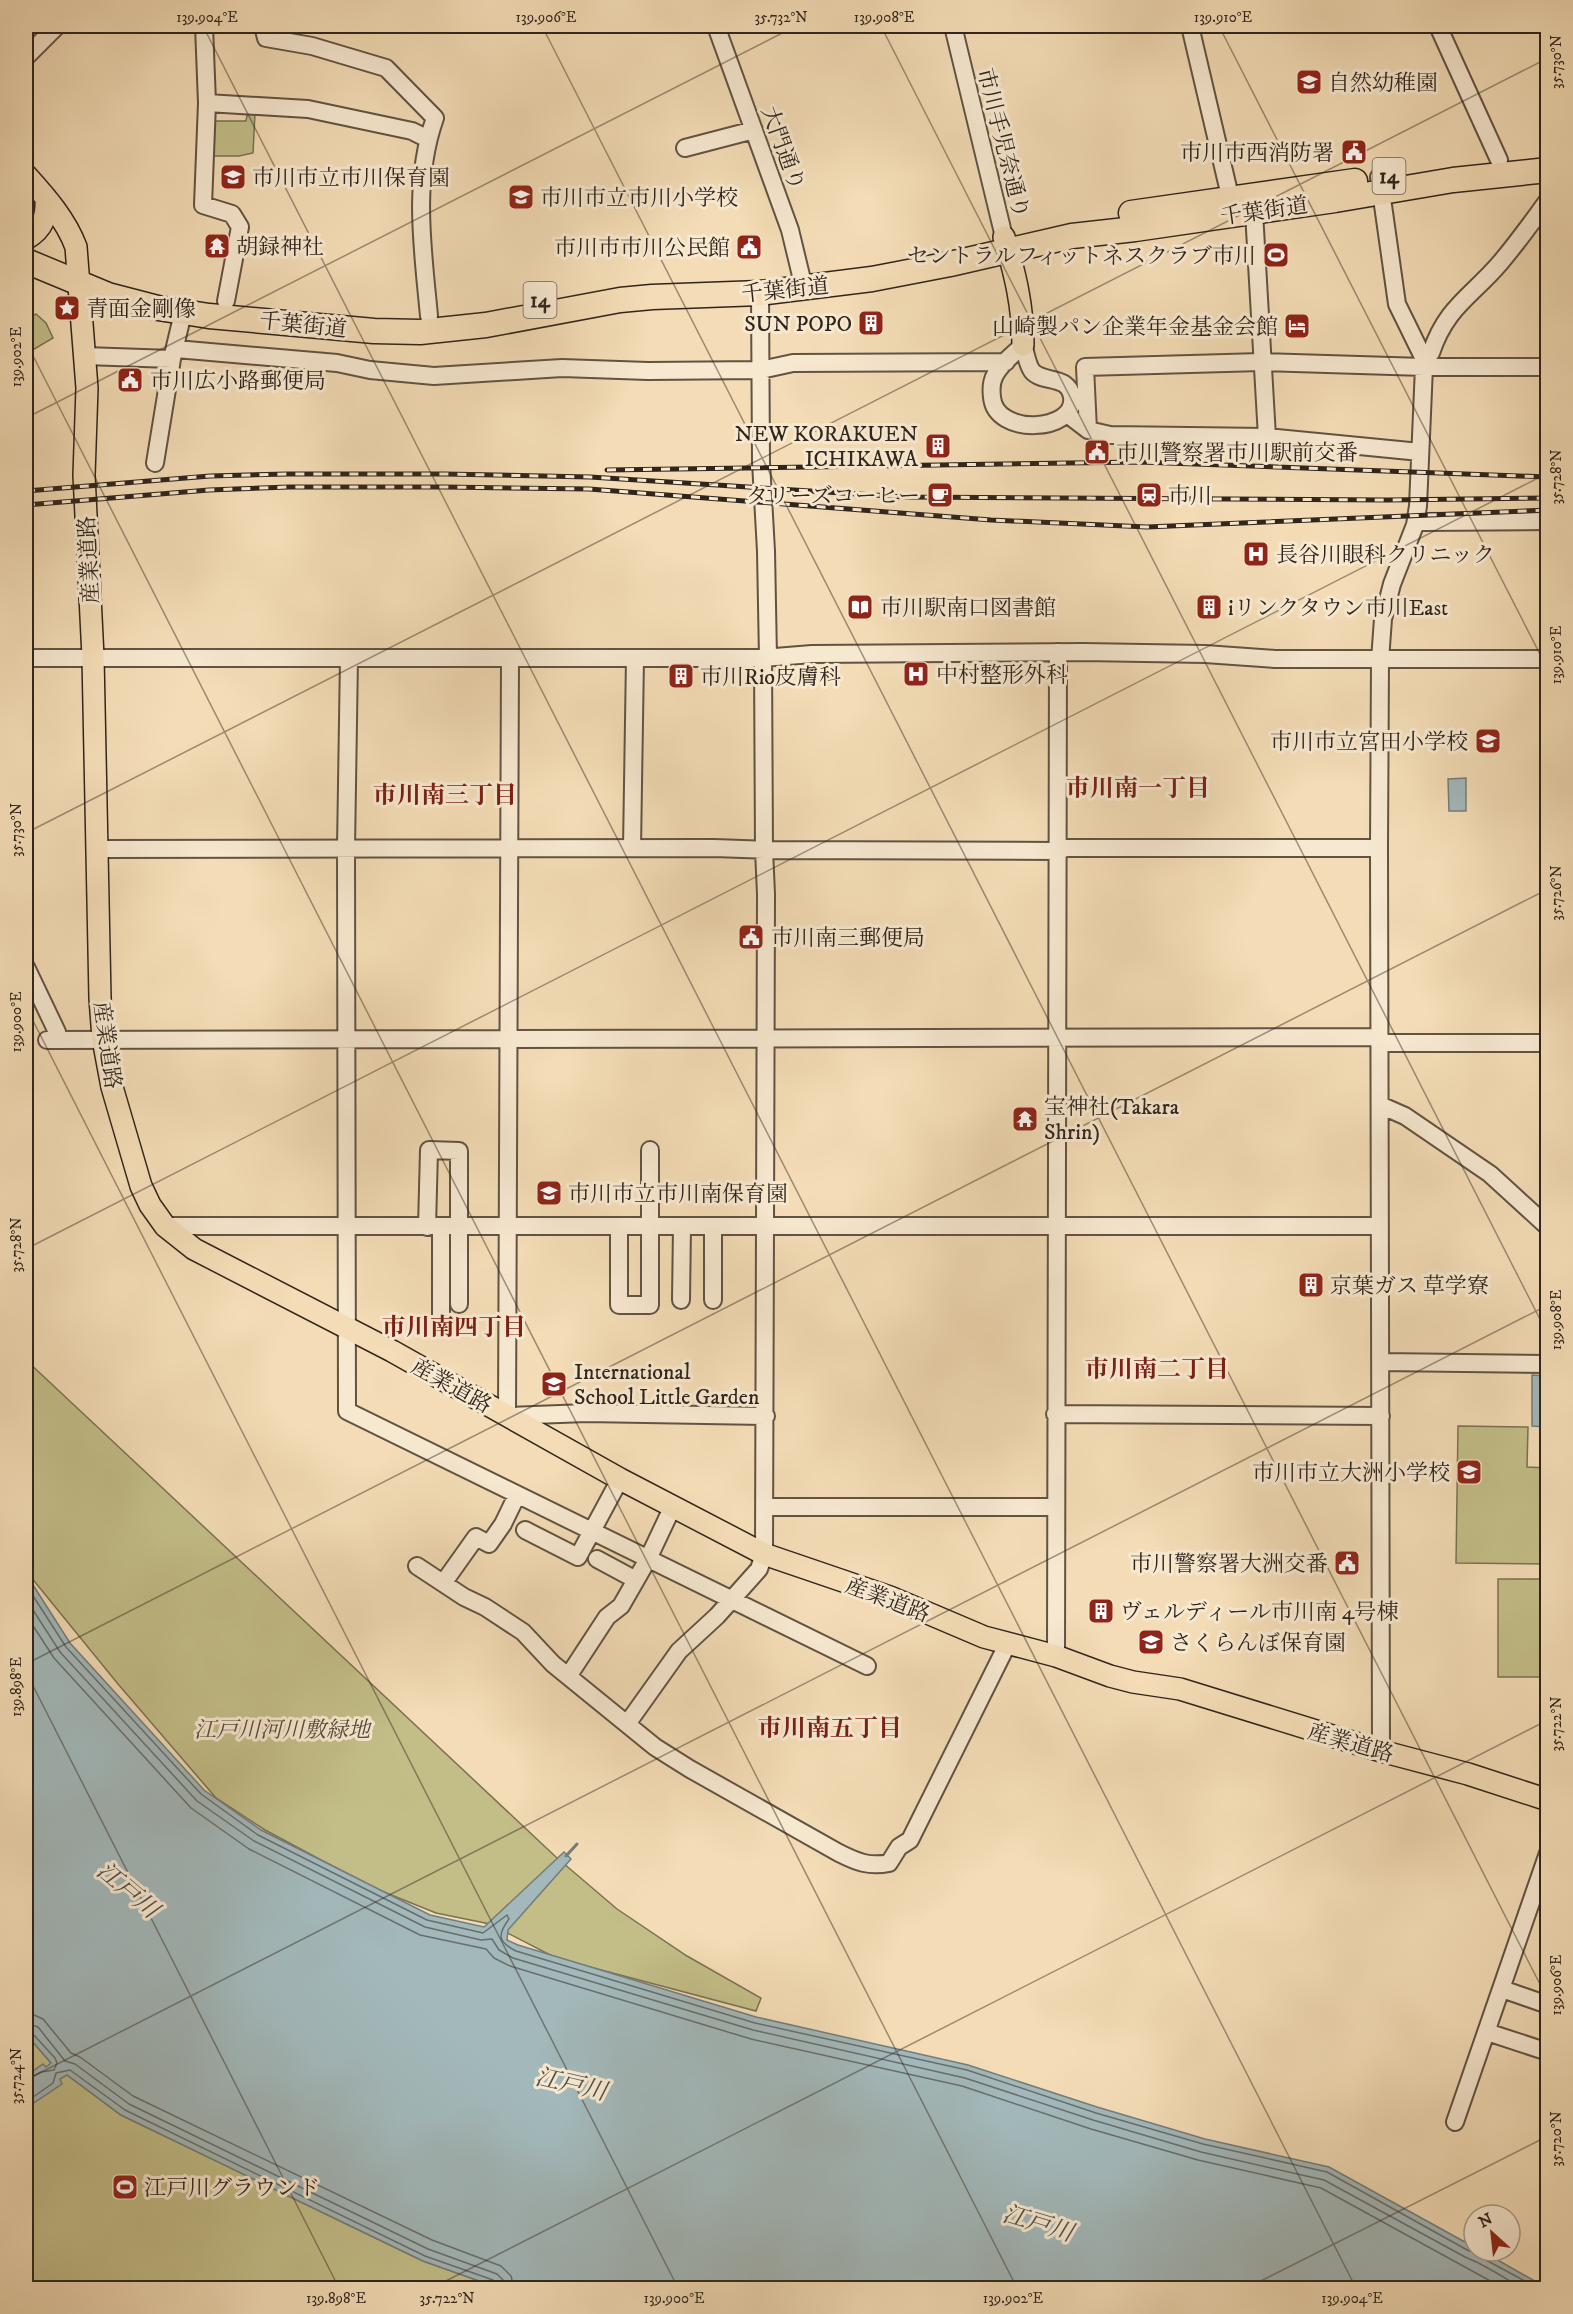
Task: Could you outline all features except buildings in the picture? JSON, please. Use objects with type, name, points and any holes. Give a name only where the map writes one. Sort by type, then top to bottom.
[{"type":"highway","name":"千葉街道","points":[[26,245],[126,301],[183,312],[374,331],[420,332],[486,326],[620,300],[760,293],[803,280],[920,255],[1072,236],[1380,185],[1499,160],[1548,156]]},
{"type":"highway","name":"千葉街道","points":[[1380,185],[1548,170]]},
{"type":"highway","name":"千葉街道","points":[[26,261],[79,275],[105,278],[142,288],[192,297],[375,316],[429,316],[490,310],[633,284],[740,279],[803,280]]},
{"type":"main road","name":"産業道路","points":[[26,175],[46,198],[71,234],[76,247],[87,388],[84,475],[93,657],[100,998],[103,1039],[112,1087],[141,1186],[156,1215],[165,1226],[194,1249],[346,1327],[620,1479],[764,1554],[890,1597],[984,1637],[1056,1656],[1133,1683],[1180,1689],[1548,1800]]},
{"type":"main road","points":[[26,239],[38,231],[43,223],[46,198]]},
{"type":"main road","points":[[1006,244],[1020,298],[1023,345]]},
{"type":"street","points":[[26,57],[57,26]]},
{"type":"street","points":[[204,26],[207,103],[203,205],[232,214],[240,227],[226,301]]},
{"type":"street","points":[[263,26],[266,38],[312,46],[386,68],[435,118],[428,139],[423,170],[420,220],[429,316]]},
{"type":"street","name":"大門通り","points":[[717,26],[790,230],[803,280]]},
{"type":"street","name":"市川手児奈通り","points":[[953,26],[1006,244]]},
{"type":"street","points":[[1190,26],[1240,208],[1261,362],[1267,437]]},
{"type":"street","points":[[1438,26],[1499,160]]},
{"type":"street","points":[[207,103],[308,109],[412,131],[428,139]]},
{"type":"street","points":[[685,147],[754,130]]},
{"type":"street","points":[[1380,185],[1397,303],[1423,362],[1418,506],[1415,525],[1392,584],[1383,619],[1380,660],[1381,1751]]},
{"type":"street","points":[[1423,362],[1431,352],[1436,337],[1450,313],[1500,263],[1548,200]]},
{"type":"street","points":[[627,1724],[679,1651],[717,1616],[759,1569],[764,1554],[766,551],[761,462],[760,293]]},
{"type":"street","points":[[155,463],[183,312]]},
{"type":"street","points":[[1023,345],[1034,373],[1059,380],[1069,389],[1072,398],[1067,414],[1049,423],[1013,423],[1003,419],[992,402],[991,391],[992,380],[1006,362],[1023,345]]},
{"type":"street","points":[[85,356],[174,354],[337,363],[370,370],[434,376],[562,368],[648,371],[761,370],[804,363],[1006,362]]},
{"type":"street","points":[[1088,430],[1085,367],[1261,362],[1423,362],[1548,367]]},
{"type":"street","points":[[1067,414],[1088,430],[1110,435],[1267,437],[1420,453]]},
{"type":"street","points":[[1424,522],[1548,521]]},
{"type":"street","points":[[26,658],[765,658],[812,654],[1058,652],[1205,654],[1259,659],[1548,659]]},
{"type":"street","points":[[1056,1656],[1058,652]]},
{"type":"street","points":[[349,658],[346,848],[347,1411],[867,1666]]},
{"type":"street","points":[[510,658],[507,1416],[586,1413],[766,1416]]},
{"type":"street","points":[[632,848],[635,658]]},
{"type":"street","points":[[97,849],[632,848],[1058,851],[1066,849],[1379,848]]},
{"type":"street","points":[[26,967],[57,1032],[52,1040],[1056,1037],[1548,1043]]},
{"type":"street","points":[[1380,1105],[1405,1116],[1490,1174],[1548,1227]]},
{"type":"street","points":[[441,1318],[429,1150],[459,1151],[459,1304]]},
{"type":"street","points":[[619,1227],[619,1305],[650,1305],[650,1150]]},
{"type":"street","points":[[165,1226],[1380,1226]]},
{"type":"street","points":[[681,1300],[682,1227]]},
{"type":"street","points":[[713,1227],[713,1300]]},
{"type":"street","points":[[1381,1362],[1548,1364]]},
{"type":"street","points":[[1055,1414],[1381,1416]]},
{"type":"street","points":[[525,1530],[578,1557],[620,1479]]},
{"type":"street","points":[[444,1582],[476,1537],[489,1544],[503,1524],[517,1495]]},
{"type":"street","points":[[569,1675],[608,1617],[621,1606],[648,1559],[673,1506]]},
{"type":"street","points":[[765,1507],[1055,1507]]},
{"type":"street","points":[[597,1559],[636,1580]]},
{"type":"street","points":[[417,1566],[464,1597],[485,1606],[523,1632],[553,1664],[655,1747],[839,1853],[859,1863],[874,1866],[889,1863],[899,1847],[910,1840],[1008,1643]]},
{"type":"street","points":[[1455,2122],[1548,1853]]},
{"type":"street","points":[[1502,1989],[1548,2005]]},
{"type":"street","points":[[1487,2032],[1548,2052]]},
{"type":"green space","points":[[248,110],[255,113],[253,153],[239,156],[208,156],[210,121],[246,121]]},
{"type":"green space","points":[[36,314],[46,323],[53,338],[26,354],[26,321]]},
{"type":"green space","name":"江戸川河川敷緑地","points":[[26,1360],[556,1857],[617,1909],[687,1956],[761,1998],[756,2011],[556,1958],[490,1924],[436,1913],[379,1890],[321,1860],[265,1830],[216,1798],[118,1684],[26,1571]]},
{"type":"green space","points":[[1458,1426],[1528,1427],[1527,1467],[1547,1468],[1547,1564],[1456,1563]]},
{"type":"green space","points":[[1498,1579],[1547,1579],[1547,1677],[1498,1677]]},
{"type":"green space","points":[[26,2034],[51,2063],[121,2115],[423,2261],[499,2288],[26,2288]]},
{"type":"water","points":[[1466,778],[1466,811],[1449,811],[1448,779]]},
{"type":"water","points":[[1532,1375],[1547,1376],[1547,1427],[1532,1426]]},
{"type":"water","name":"江戸川","points":[[26,1574],[70,1643],[204,1790],[261,1830],[430,1915],[484,1927],[564,1852],[571,1859],[508,1930],[507,1940],[756,2017],[968,2065],[1205,2139],[1329,2167],[1462,2240],[1462,2263],[1503,2263],[1547,2288],[499,2288],[423,2261],[121,2115],[67,2075],[60,2079],[62,2084],[26,2108],[26,2076],[43,2064],[46,2067],[51,2063],[26,2034]]},
{"type":"waterway","points":[[566,1856],[577,1844]]},
{"type":"railway","points":[[607,470],[1140,462],[1548,477]]},
{"type":"railway","points":[[26,491],[210,476],[444,474],[590,477],[906,497],[1388,500],[1548,498]]},
{"type":"railway","points":[[26,505],[209,490],[289,487],[444,487],[589,489],[991,520],[1147,527],[1548,510]]},
{"type":"place","name":"自然幼稚園","points":[[1309,82]]},
{"type":"place","name":"市川市西消防署","points":[[1354,152]]},
{"type":"place","name":"市川市立市川保育園","points":[[233,177]]},
{"type":"place","name":"市川市立市川小学校","points":[[521,197]]},
{"type":"place","name":"胡録神社","points":[[217,246]]},
{"type":"place","name":"市川市市川公民館","points":[[749,247]]},
{"type":"place","name":"セントラルフィットネスクラブ市川","points":[[1276,255]]},
{"type":"place","name":"青面金剛像","points":[[67,308]]},
{"type":"place","name":"SUN POPO","points":[[871,323]]},
{"type":"place","name":"山崎製パン企業年金基金会館","points":[[1297,326]]},
{"type":"place","name":"市川広小路郵便局","points":[[130,380]]},
{"type":"place","name":"NEW KORAKUEN ICHIKAWA","points":[[938,446]]},
{"type":"place","name":"市川警察署市川駅前交番","points":[[1097,452]]},
{"type":"place","name":"タリーズコーヒー","points":[[940,495]]},
{"type":"place","name":"市川","points":[[1149,495]]},
{"type":"place","name":"長谷川眼科クリニック","points":[[1256,554]]},
{"type":"place","name":"市川駅南口図書館","points":[[860,607]]},
{"type":"place","name":"iリンクタウン市川East","points":[[1209,607]]},
{"type":"place","name":"中村整形外科","points":[[916,674]]},
{"type":"place","name":"市川Rio皮膚科","points":[[681,676]]},
{"type":"place","name":"市川市立宮田小学校","points":[[1488,741]]},
{"type":"place","name":"市川南三郵便局","points":[[751,937]]},
{"type":"place","name":"宝神社(Takara Shrin)","points":[[1025,1119]]},
{"type":"place","name":"市川市立市川南保育園","points":[[549,1193]]},
{"type":"place","name":"京葉ガス 草学寮","points":[[1311,1285]]},
{"type":"place","name":"International School Little Garden","points":[[554,1384]]},
{"type":"place","name":"市川市立大洲小学校","points":[[1469,1472]]},
{"type":"place","name":"市川警察署大洲交番","points":[[1347,1563]]},
{"type":"place","name":"ヴェルディール市川南 4号棟","points":[[1101,1611]]},
{"type":"place","name":"さくらんぼ保育園","points":[[1151,1642]]},
{"type":"place","name":"江戸川グラウンド","points":[[125,2187]]},
{"type":"district","name":"市川南一丁目","points":[[1138,788]]},
{"type":"district","name":"市川南三丁目","points":[[445,795]]},
{"type":"district","name":"市川南四丁目","points":[[454,1327]]},
{"type":"district","name":"市川南二丁目","points":[[1157,1369]]},
{"type":"district","name":"市川南五丁目","points":[[830,1728]]}]
